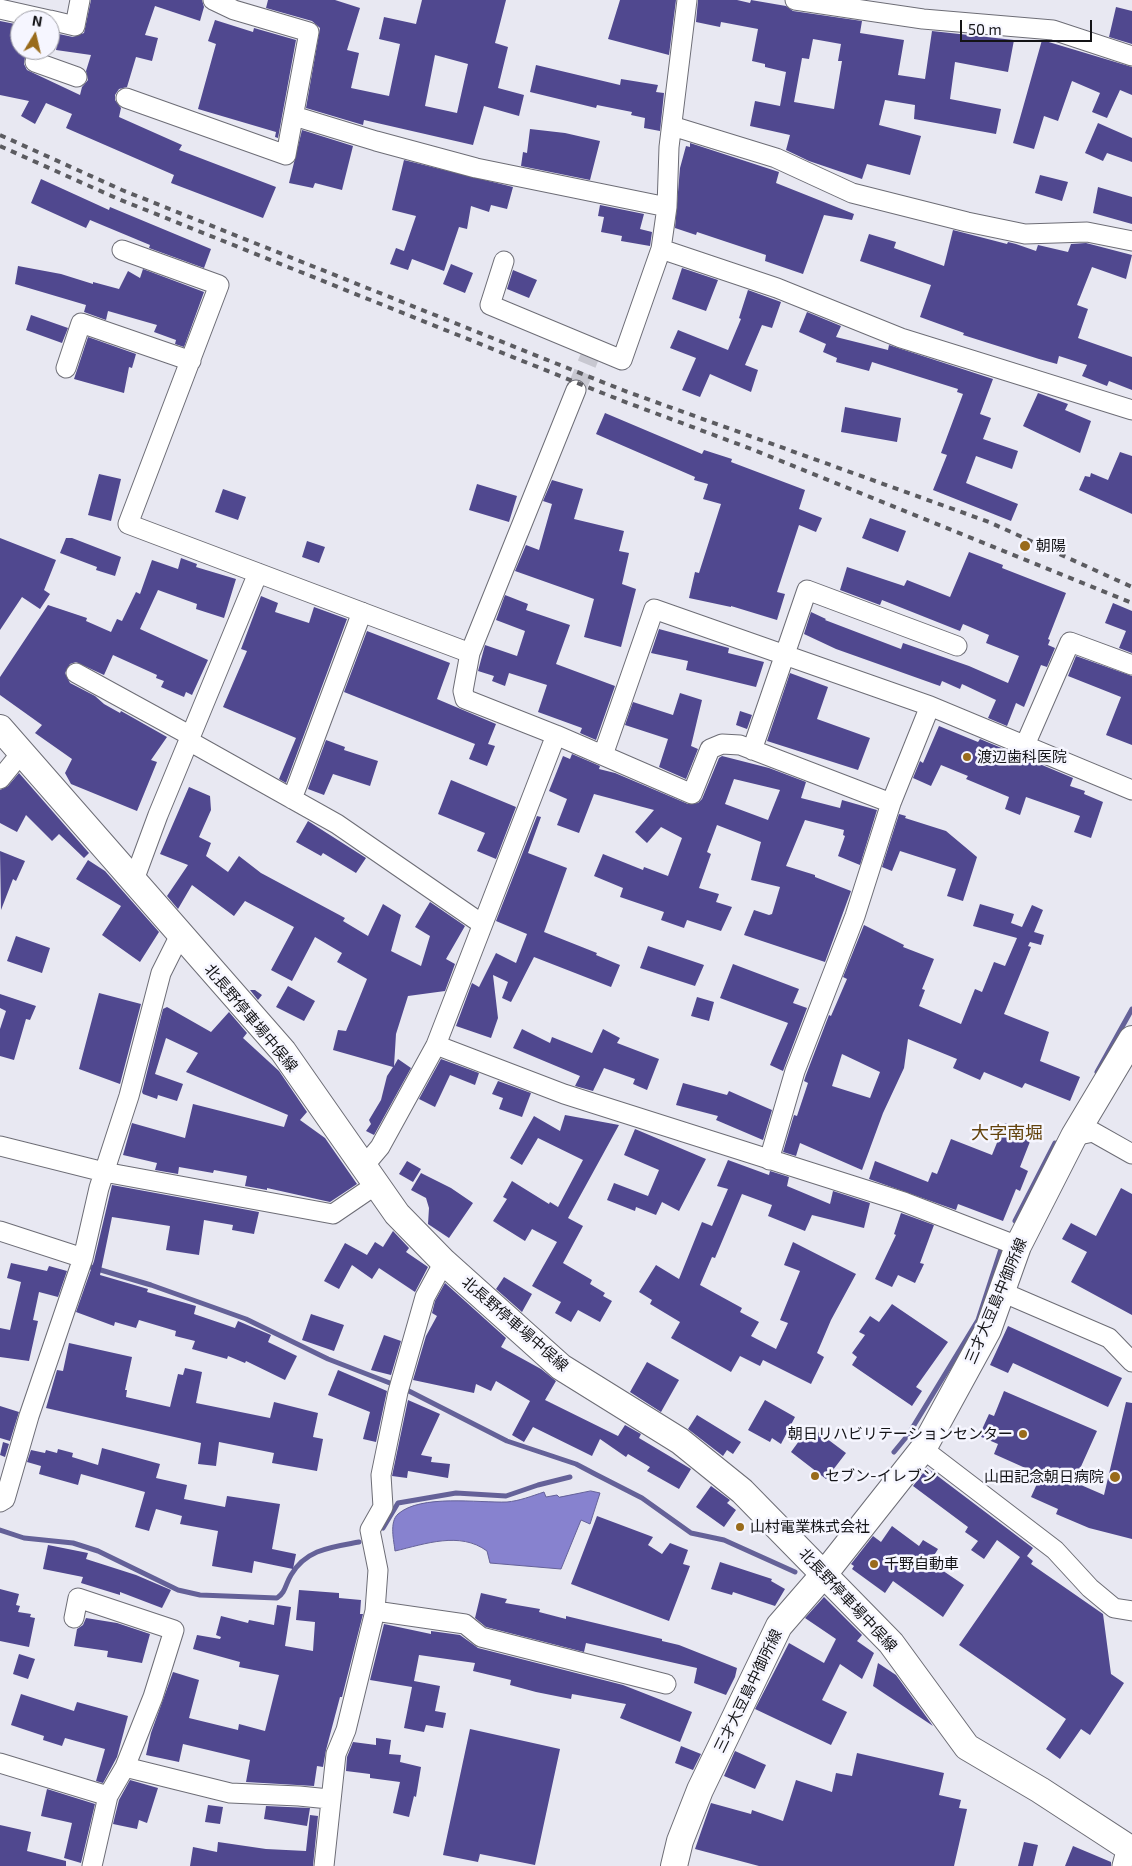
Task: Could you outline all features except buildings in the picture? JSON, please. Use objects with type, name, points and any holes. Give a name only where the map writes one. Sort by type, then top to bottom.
[{"type":"main road","name":"北長野停車場中俣線","points":[[0,728],[283,1052],[397,1214],[444,1262],[561,1367],[680,1441],[742,1491],[825,1573],[891,1643],[967,1747],[1040,1790],[1127,1854]]},
{"type":"main road","name":"三才大豆島中御所線","points":[[674,1866],[680,1841],[700,1790],[779,1626],[825,1573],[923,1449],[963,1379],[988,1330],[1018,1246],[1074,1136],[1132,1039]]},
{"type":"street","points":[[60,23],[75,26],[80,0]]},
{"type":"street","points":[[126,98],[286,155],[309,32],[234,10],[213,0]]},
{"type":"street","points":[[504,261],[490,305],[622,360],[661,249],[666,207],[669,147],[687,0]]},
{"type":"street","points":[[794,0],[923,19],[1053,30],[1132,56]]},
{"type":"street","points":[[36,60],[35,62],[77,77]]},
{"type":"street","points":[[294,116],[376,141],[476,168],[666,207]]},
{"type":"street","points":[[672,126],[776,158],[852,193],[958,220],[1025,234],[1087,232],[1132,241]]},
{"type":"street","points":[[661,249],[777,288],[901,338],[1132,410]]},
{"type":"street","points":[[122,250],[219,285],[128,524],[470,653]]},
{"type":"street","points":[[66,368],[81,323],[191,362]]},
{"type":"street","points":[[590,356],[622,369]]},
{"type":"street","points":[[576,390],[470,653],[463,691],[465,699],[556,735],[692,794],[710,749],[722,744],[740,745],[891,803]]},
{"type":"street","points":[[134,880],[258,573]]},
{"type":"street","points":[[752,750],[807,590],[957,646]]},
{"type":"street","points":[[603,755],[654,609],[930,706],[1132,790]]},
{"type":"street","points":[[292,799],[362,612]]},
{"type":"street","points":[[1025,745],[1070,642],[1132,666]]},
{"type":"street","points":[[76,673],[337,824],[482,924]]},
{"type":"street","points":[[769,1160],[795,1071],[855,916],[891,803],[930,706]]},
{"type":"street","points":[[0,1146],[104,1172],[333,1214],[370,1175],[380,1147],[436,1045],[556,735]]},
{"type":"street","points":[[0,779],[22,752]]},
{"type":"street","points":[[0,1502],[5,1499],[29,1416],[81,1265],[104,1172],[129,1096],[161,973],[180,936]]},
{"type":"street","points":[[436,1045],[564,1094],[904,1202],[1018,1246]]},
{"type":"street","points":[[1074,1136],[1093,1132],[1132,1154]]},
{"type":"street","points":[[0,1231],[81,1265]]},
{"type":"street","points":[[324,1866],[329,1799],[336,1754],[346,1730],[375,1611],[378,1570],[370,1530],[383,1507],[381,1475],[399,1386],[425,1297],[444,1262]]},
{"type":"street","points":[[1002,1292],[1109,1338],[1132,1362]]},
{"type":"street","points":[[923,1449],[1055,1550],[1090,1588],[1114,1608],[1132,1611]]},
{"type":"street","points":[[74,1618],[78,1598],[174,1630],[153,1697],[125,1767],[108,1796],[92,1866]]},
{"type":"street","points":[[375,1611],[465,1624],[481,1637],[666,1684]]},
{"type":"street","points":[[0,1763],[108,1796]]},
{"type":"street","points":[[125,1767],[230,1793],[329,1799]]},
{"type":"shaded area","points":[[591,1491],[600,1493],[590,1524],[581,1520],[561,1569],[490,1563],[487,1551],[477,1545],[454,1540],[395,1551],[393,1532],[395,1517],[408,1508],[421,1504],[450,1501],[507,1502],[544,1492],[546,1497],[557,1495],[559,1497]]},
{"type":"waterway","points":[[1097,1072],[1132,1009]]},
{"type":"waterway","points":[[1015,1221],[1055,1143]]},
{"type":"waterway","points":[[894,1452],[908,1435],[978,1320],[1001,1249]]},
{"type":"waterway","points":[[84,1265],[151,1285],[246,1319],[328,1359],[395,1385]]},
{"type":"waterway","points":[[403,1388],[507,1441],[576,1464],[642,1498],[691,1533],[724,1540],[795,1572]]},
{"type":"waterway","points":[[383,1528],[398,1503],[456,1493],[506,1496],[570,1477]]},
{"type":"waterway","points":[[0,1530],[24,1538],[73,1543],[98,1551],[178,1590],[200,1595],[277,1598],[284,1591],[297,1566],[312,1554],[359,1542]]},
{"type":"tunnel","points":[[576,390],[590,356]]},
{"type":"railway","points":[[0,135],[122,190],[625,391],[989,522],[1132,587]]},
{"type":"railway","points":[[0,146],[116,198],[620,400],[754,450],[1132,603]]},
{"type":"place","name":"朝陽","points":[[1025,546]]},
{"type":"place","name":"渡辺歯科医院","points":[[967,757]]},
{"type":"place","name":"朝日リハビリテーションセンター","points":[[1023,1434]]},
{"type":"place","name":"セブン-イレブン","points":[[815,1476]]},
{"type":"place","name":"山田記念朝日病院","points":[[1115,1477]]},
{"type":"place","name":"山村電業株式会社","points":[[740,1527]]},
{"type":"place","name":"千野自動車","points":[[874,1564]]},
{"type":"district","name":"大字南堀","points":[[1007,1133]]}]
